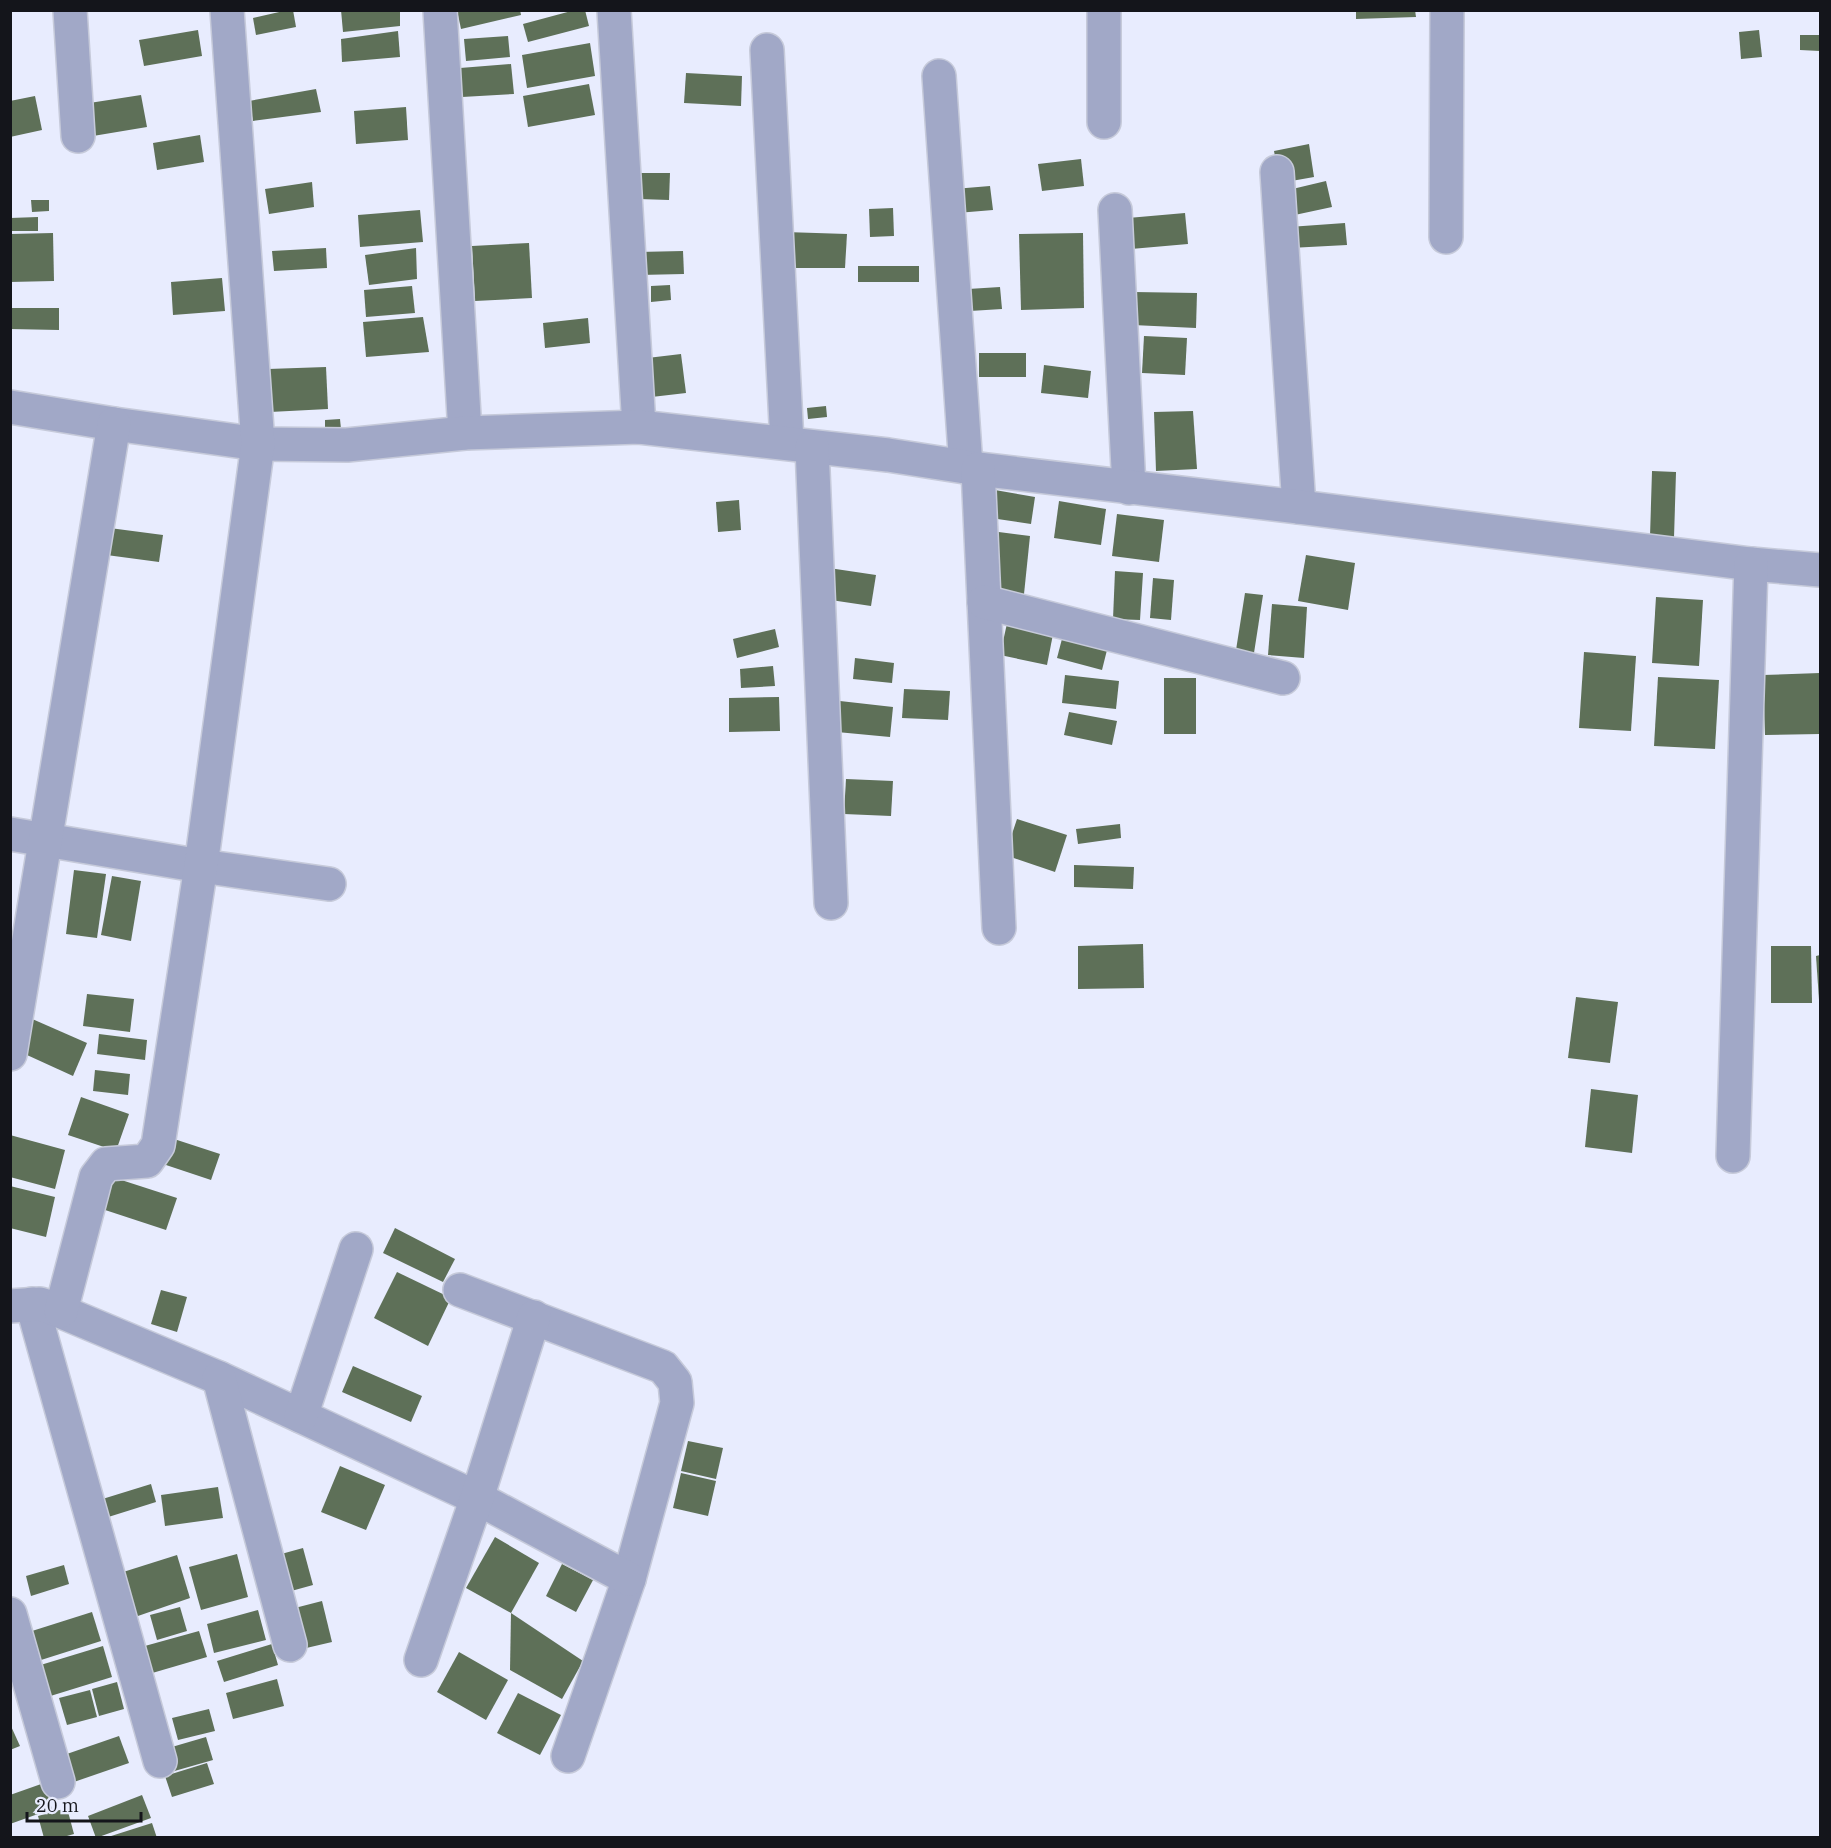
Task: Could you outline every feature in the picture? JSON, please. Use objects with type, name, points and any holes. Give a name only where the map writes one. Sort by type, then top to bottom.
[{"type":"street","points":[[70,10],[78,136]]},
{"type":"street","points":[[160,1761],[34,1307],[96,1177],[106,1164],[147,1161],[158,1145],[201,866],[258,444],[227,10]]},
{"type":"street","points":[[440,10],[465,433]]},
{"type":"street","points":[[614,10],[639,428]]},
{"type":"street","points":[[1104,10],[1104,122]]},
{"type":"street","points":[[1446,237],[1447,10]]},
{"type":"street","points":[[767,50],[800,445],[831,903]]},
{"type":"street","points":[[939,76],[984,602],[999,928]]},
{"type":"street","points":[[1277,172],[1299,507]]},
{"type":"street","points":[[1115,210],[1129,488]]},
{"type":"street","points":[[10,407],[258,444],[361,444],[465,433],[639,428],[888,455],[1129,488],[1751,564],[1821,570]]},
{"type":"street","points":[[10,1054],[114,424]]},
{"type":"street","points":[[1733,1156],[1751,564]]},
{"type":"street","points":[[984,602],[1283,678]]},
{"type":"street","points":[[10,834],[201,866],[329,884]]},
{"type":"street","points":[[301,1416],[356,1249]]},
{"type":"street","points":[[460,1290],[663,1367],[675,1382],[677,1403],[629,1579],[568,1756]]},
{"type":"street","points":[[34,1307],[219,1378],[477,1498],[629,1579]]},
{"type":"street","points":[[421,1660],[477,1498],[534,1317]]},
{"type":"street","points":[[219,1378],[290,1646]]},
{"type":"street","points":[[10,1614],[58,1782]]},
{"type":"building","points":[[293,10],[296,27],[256,35],[253,18]]},
{"type":"building","points":[[341,10],[400,10],[400,26],[343,32]]},
{"type":"building","points":[[457,10],[520,10],[521,15],[461,29]]},
{"type":"building","points":[[575,10],[585,10],[589,26],[528,42],[523,24]]},
{"type":"building","points":[[1356,10],[1415,10],[1416,17],[1356,19]]},
{"type":"building","points":[[198,30],[202,56],[144,66],[139,40]]},
{"type":"building","points":[[1759,30],[1762,57],[1741,59],[1739,32]]},
{"type":"building","points":[[398,31],[400,57],[342,62],[341,39]]},
{"type":"building","points":[[1800,35],[1820,35],[1820,51],[1800,50]]},
{"type":"building","points":[[508,36],[510,57],[466,61],[464,39]]},
{"type":"building","points":[[590,43],[595,76],[527,88],[522,55]]},
{"type":"building","points":[[511,64],[514,94],[462,97],[460,68]]},
{"type":"building","points":[[686,73],[742,76],[741,106],[684,103]]},
{"type":"building","points":[[589,84],[595,115],[528,127],[523,96]]},
{"type":"building","points":[[316,89],[321,112],[253,121],[249,101]]},
{"type":"building","points":[[141,95],[147,127],[87,137],[83,104]]},
{"type":"building","points":[[35,96],[42,130],[10,137],[10,101]]},
{"type":"building","points":[[406,107],[408,140],[356,144],[354,111]]},
{"type":"building","points":[[200,135],[204,162],[157,170],[153,143]]},
{"type":"building","points":[[1309,144],[1314,177],[1280,183],[1274,151]]},
{"type":"building","points":[[1081,159],[1084,186],[1042,191],[1038,164]]},
{"type":"building","points":[[639,173],[670,173],[669,200],[639,199]]},
{"type":"building","points":[[1326,181],[1332,207],[1290,216],[1284,191]]},
{"type":"building","points":[[312,182],[314,207],[269,214],[265,189]]},
{"type":"building","points":[[990,186],[993,210],[957,213],[954,189]]},
{"type":"building","points":[[31,200],[49,200],[49,211],[32,212]]},
{"type":"building","points":[[893,208],[894,236],[870,237],[869,209]]},
{"type":"building","points":[[420,210],[423,242],[360,247],[358,215]]},
{"type":"building","points":[[1185,213],[1188,244],[1131,249],[1128,218]]},
{"type":"building","points":[[38,217],[38,231],[10,231],[10,218]]},
{"type":"building","points":[[1345,223],[1347,245],[1290,248],[1289,227]]},
{"type":"building","points":[[785,232],[847,234],[845,268],[783,268]]},
{"type":"building","points":[[53,233],[54,281],[10,282],[10,234]]},
{"type":"building","points":[[1083,233],[1084,308],[1021,310],[1019,234]]},
{"type":"building","points":[[529,243],[532,298],[475,301],[472,246]]},
{"type":"building","points":[[326,248],[327,268],[274,271],[272,251]]},
{"type":"building","points":[[416,248],[417,279],[369,285],[365,255]]},
{"type":"building","points":[[683,251],[684,274],[639,275],[638,252]]},
{"type":"building","points":[[858,266],[919,266],[919,282],[858,282]]},
{"type":"building","points":[[222,278],[225,311],[173,315],[171,282]]},
{"type":"building","points":[[670,285],[671,300],[651,302],[651,286]]},
{"type":"building","points":[[412,286],[415,313],[366,317],[364,290]]},
{"type":"building","points":[[1000,287],[1002,309],[970,311],[968,289]]},
{"type":"building","points":[[1134,292],[1197,293],[1196,328],[1133,325]]},
{"type":"building","points":[[10,308],[59,308],[59,330],[10,329]]},
{"type":"building","points":[[423,317],[429,352],[366,357],[363,322]]},
{"type":"building","points":[[588,318],[590,343],[545,348],[543,323]]},
{"type":"building","points":[[1144,336],[1187,338],[1185,375],[1142,373]]},
{"type":"building","points":[[979,353],[1026,353],[1026,377],[979,377]]},
{"type":"building","points":[[681,354],[686,393],[643,398],[639,359]]},
{"type":"building","points":[[1044,365],[1091,371],[1088,398],[1041,393]]},
{"type":"building","points":[[326,367],[328,409],[270,412],[268,369]]},
{"type":"building","points":[[826,406],[827,417],[808,419],[807,408]]},
{"type":"building","points":[[1193,411],[1197,469],[1156,471],[1154,412]]},
{"type":"building","points":[[340,419],[341,429],[325,430],[325,420]]},
{"type":"building","points":[[1652,471],[1676,472],[1674,538],[1650,537]]},
{"type":"building","points":[[989,489],[1035,497],[1031,524],[984,517]]},
{"type":"building","points":[[739,500],[741,530],[718,532],[716,502]]},
{"type":"building","points":[[1059,501],[1106,509],[1101,545],[1054,538]]},
{"type":"building","points":[[1117,514],[1164,520],[1159,562],[1112,556]]},
{"type":"building","points":[[102,527],[163,535],[159,562],[99,554]]},
{"type":"building","points":[[991,531],[1030,536],[1024,594],[985,589]]},
{"type":"building","points":[[1306,555],[1355,563],[1348,610],[1298,601]]},
{"type":"building","points":[[829,568],[876,575],[871,606],[824,599]]},
{"type":"building","points":[[1115,571],[1143,573],[1140,620],[1113,619]]},
{"type":"building","points":[[1153,578],[1174,580],[1171,620],[1150,618]]},
{"type":"building","points":[[1245,593],[1263,595],[1254,653],[1236,650]]},
{"type":"building","points":[[1656,597],[1703,600],[1699,666],[1652,663]]},
{"type":"building","points":[[1272,604],[1307,607],[1304,658],[1268,655]]},
{"type":"building","points":[[1008,619],[1054,629],[1047,665],[1000,655]]},
{"type":"building","points":[[775,629],[779,647],[737,658],[733,639]]},
{"type":"building","points":[[1063,635],[1108,646],[1102,670],[1057,658]]},
{"type":"building","points":[[1584,652],[1636,656],[1631,731],[1579,728]]},
{"type":"building","points":[[855,658],[894,663],[892,683],[853,679]]},
{"type":"building","points":[[773,666],[775,686],[741,688],[740,669]]},
{"type":"building","points":[[1820,673],[1820,734],[1765,735],[1763,675]]},
{"type":"building","points":[[1065,675],[1119,681],[1116,709],[1062,703]]},
{"type":"building","points":[[1658,677],[1719,680],[1715,749],[1654,746]]},
{"type":"building","points":[[1164,678],[1196,678],[1196,734],[1164,734]]},
{"type":"building","points":[[904,689],[950,691],[948,720],[902,718]]},
{"type":"building","points":[[779,697],[780,731],[729,732],[729,698]]},
{"type":"building","points":[[840,701],[893,707],[890,737],[837,732]]},
{"type":"building","points":[[1069,712],[1117,721],[1112,745],[1064,735]]},
{"type":"building","points":[[846,779],[893,781],[891,816],[844,814]]},
{"type":"building","points":[[1017,819],[1067,835],[1055,872],[1005,855]]},
{"type":"building","points":[[1120,824],[1121,838],[1078,844],[1076,829]]},
{"type":"building","points":[[1074,865],[1134,867],[1133,889],[1074,887]]},
{"type":"building","points":[[74,870],[106,874],[97,938],[66,934]]},
{"type":"building","points":[[112,876],[141,881],[131,941],[101,935]]},
{"type":"building","points":[[1143,944],[1144,988],[1078,989],[1078,946]]},
{"type":"building","points":[[1771,946],[1811,946],[1812,1003],[1771,1003]]},
{"type":"building","points":[[1820,955],[1820,1000],[1819,1000],[1816,956]]},
{"type":"building","points":[[87,994],[134,999],[130,1032],[83,1026]]},
{"type":"building","points":[[1576,997],[1618,1002],[1610,1063],[1568,1058]]},
{"type":"building","points":[[30,1018],[87,1043],[73,1076],[16,1050]]},
{"type":"building","points":[[99,1034],[147,1040],[145,1060],[97,1054]]},
{"type":"building","points":[[95,1070],[130,1074],[128,1095],[93,1091]]},
{"type":"building","points":[[1591,1089],[1638,1095],[1632,1153],[1585,1147]]},
{"type":"building","points":[[81,1097],[129,1114],[116,1151],[68,1135]]},
{"type":"building","points":[[10,1135],[65,1150],[55,1189],[10,1177]]},
{"type":"building","points":[[171,1138],[220,1154],[211,1180],[163,1164]]},
{"type":"building","points":[[109,1176],[177,1198],[166,1230],[99,1208]]},
{"type":"building","points":[[10,1186],[55,1197],[46,1237],[10,1228]]},
{"type":"building","points":[[395,1228],[455,1259],[443,1282],[383,1253]]},
{"type":"building","points":[[397,1272],[451,1298],[428,1346],[374,1318]]},
{"type":"building","points":[[161,1290],[187,1297],[177,1332],[151,1324]]},
{"type":"building","points":[[353,1366],[422,1396],[411,1422],[342,1392]]},
{"type":"building","points":[[688,1441],[723,1448],[716,1479],[681,1471]]},
{"type":"building","points":[[340,1466],[385,1485],[366,1530],[321,1512]]},
{"type":"building","points":[[681,1473],[716,1481],[708,1516],[673,1508]]},
{"type":"building","points":[[151,1484],[156,1502],[102,1519],[96,1501]]},
{"type":"building","points":[[218,1487],[223,1518],[165,1526],[161,1495]]},
{"type":"building","points":[[495,1537],[539,1563],[511,1613],[466,1588]]},
{"type":"building","points":[[303,1548],[313,1585],[284,1593],[274,1556]]},
{"type":"building","points":[[237,1554],[248,1597],[201,1610],[189,1567]]},
{"type":"building","points":[[177,1555],[190,1598],[135,1617],[120,1573]]},
{"type":"building","points":[[562,1564],[593,1580],[576,1612],[546,1596]]},
{"type":"building","points":[[64,1565],[69,1584],[31,1596],[26,1576]]},
{"type":"building","points":[[322,1601],[332,1642],[302,1649],[291,1609]]},
{"type":"building","points":[[180,1607],[187,1631],[157,1640],[150,1615]]},
{"type":"building","points":[[258,1610],[266,1640],[214,1653],[207,1624]]},
{"type":"building","points":[[92,1612],[101,1641],[41,1660],[32,1631]]},
{"type":"building","points":[[511,1613],[583,1661],[562,1699],[510,1670]]},
{"type":"building","points":[[199,1631],[207,1657],[142,1676],[134,1649]]},
{"type":"building","points":[[272,1644],[278,1665],[224,1682],[217,1661]]},
{"type":"building","points":[[103,1646],[112,1677],[44,1698],[34,1667]]},
{"type":"building","points":[[459,1652],[508,1680],[486,1720],[437,1692]]},
{"type":"building","points":[[277,1679],[284,1706],[233,1719],[226,1693]]},
{"type":"building","points":[[117,1682],[124,1709],[99,1716],[92,1689]]},
{"type":"building","points":[[90,1690],[97,1717],[67,1725],[59,1698]]},
{"type":"building","points":[[518,1693],[561,1715],[540,1755],[497,1733]]},
{"type":"building","points":[[209,1709],[215,1731],[178,1740],[172,1718]]},
{"type":"building","points":[[10,1724],[20,1746],[10,1750]]},
{"type":"building","points":[[119,1736],[129,1763],[71,1783],[61,1756]]},
{"type":"building","points":[[206,1737],[213,1760],[171,1772],[165,1749]]},
{"type":"building","points":[[207,1763],[214,1784],[172,1797],[165,1776]]},
{"type":"building","points":[[44,1783],[52,1809],[10,1824],[10,1795]]},
{"type":"building","points":[[142,1795],[151,1818],[96,1838],[88,1816]]},
{"type":"building","points":[[67,1808],[74,1834],[60,1838],[44,1838],[38,1816]]},
{"type":"building","points":[[152,1823],[157,1838],[108,1838],[108,1837]]}]
